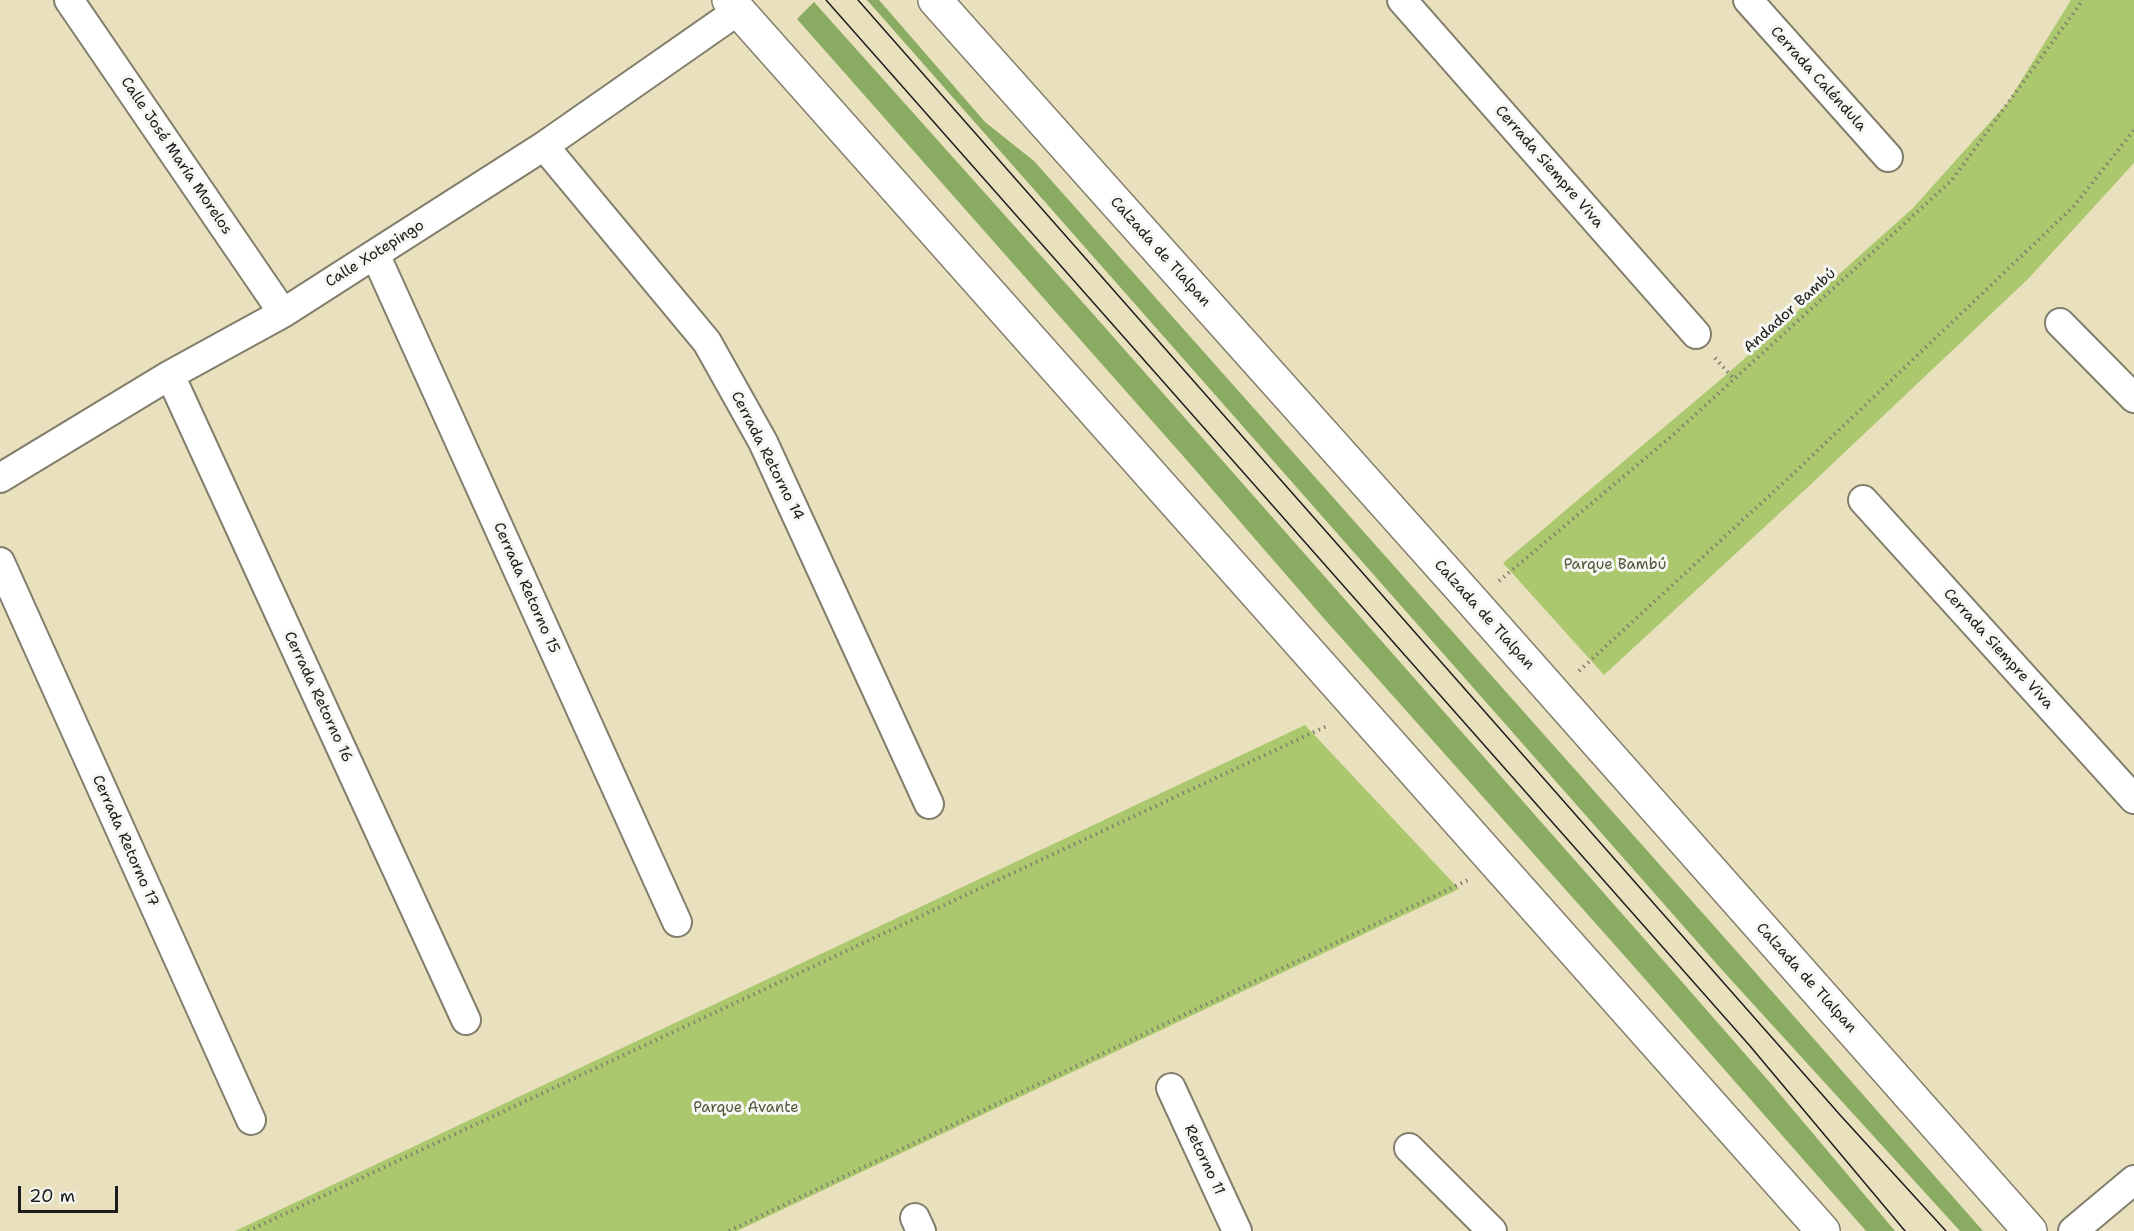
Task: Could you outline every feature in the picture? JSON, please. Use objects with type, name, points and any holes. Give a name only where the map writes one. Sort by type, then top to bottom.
[{"type":"highway","name":"Calzada de Tlalpan","points":[[935,0],[1555,694],[2030,1231]]},
{"type":"highway","points":[[734,5],[1823,1231]]},
{"type":"street","name":"Calle José María Morelos","points":[[69,0],[283,313]]},
{"type":"street","name":"Cerrada Siempre Viva","points":[[1402,0],[1696,334]]},
{"type":"street","name":"Cerrada Caléndula","points":[[1748,0],[1888,157]]},
{"type":"street","name":"Calle Xotepingo","points":[[0,478],[170,375],[283,313],[544,146],[734,5]]},
{"type":"street","name":"Cerrada Retorno 14","points":[[544,146],[707,342],[763,442],[928,804]]},
{"type":"street","name":"Cerrada Retorno 15","points":[[375,254],[677,922]]},
{"type":"street","points":[[2060,323],[2134,398]]},
{"type":"street","name":"Cerrada Retorno 16","points":[[170,375],[466,1020]]},
{"type":"street","name":"Cerrada Siempre Viva","points":[[1863,500],[2134,799]]},
{"type":"street","name":"Cerrada Retorno 17","points":[[0,562],[250,1120]]},
{"type":"street","name":"Retorno 11","points":[[1170,1088],[1237,1231]]},
{"type":"street","points":[[1409,1148],[1492,1231]]},
{"type":"street","points":[[2073,1231],[2134,1180]]},
{"type":"path","name":"Andador Bambú","points":[[1474,603],[1681,427],[1952,180],[2083,0]]},
{"type":"path","points":[[1555,694],[1796,472],[2074,206],[2134,130]]},
{"type":"path","points":[[248,1231],[1360,710]]},
{"type":"path","points":[[729,1231],[1498,866]]},
{"type":"green space","points":[[867,0],[879,0],[985,122],[1034,161],[1983,1231],[1960,1231],[1723,971]]},
{"type":"green space","name":"Parque Bambú","points":[[2071,0],[2134,0],[2134,163],[2028,279],[1604,675],[1503,563],[1726,375],[1913,208],[2008,102]]},
{"type":"green space","points":[[814,2],[1094,315],[1662,959],[1895,1231],[1866,1231],[1320,614],[797,19]]},
{"type":"green space","name":"Parque Avante","points":[[1305,725],[1459,889],[737,1231],[235,1231]]},
{"type":"tram line","points":[[826,0],[1750,1046],[1905,1231]]},
{"type":"tram line","points":[[858,0],[1841,1116],[1946,1231]]}]
